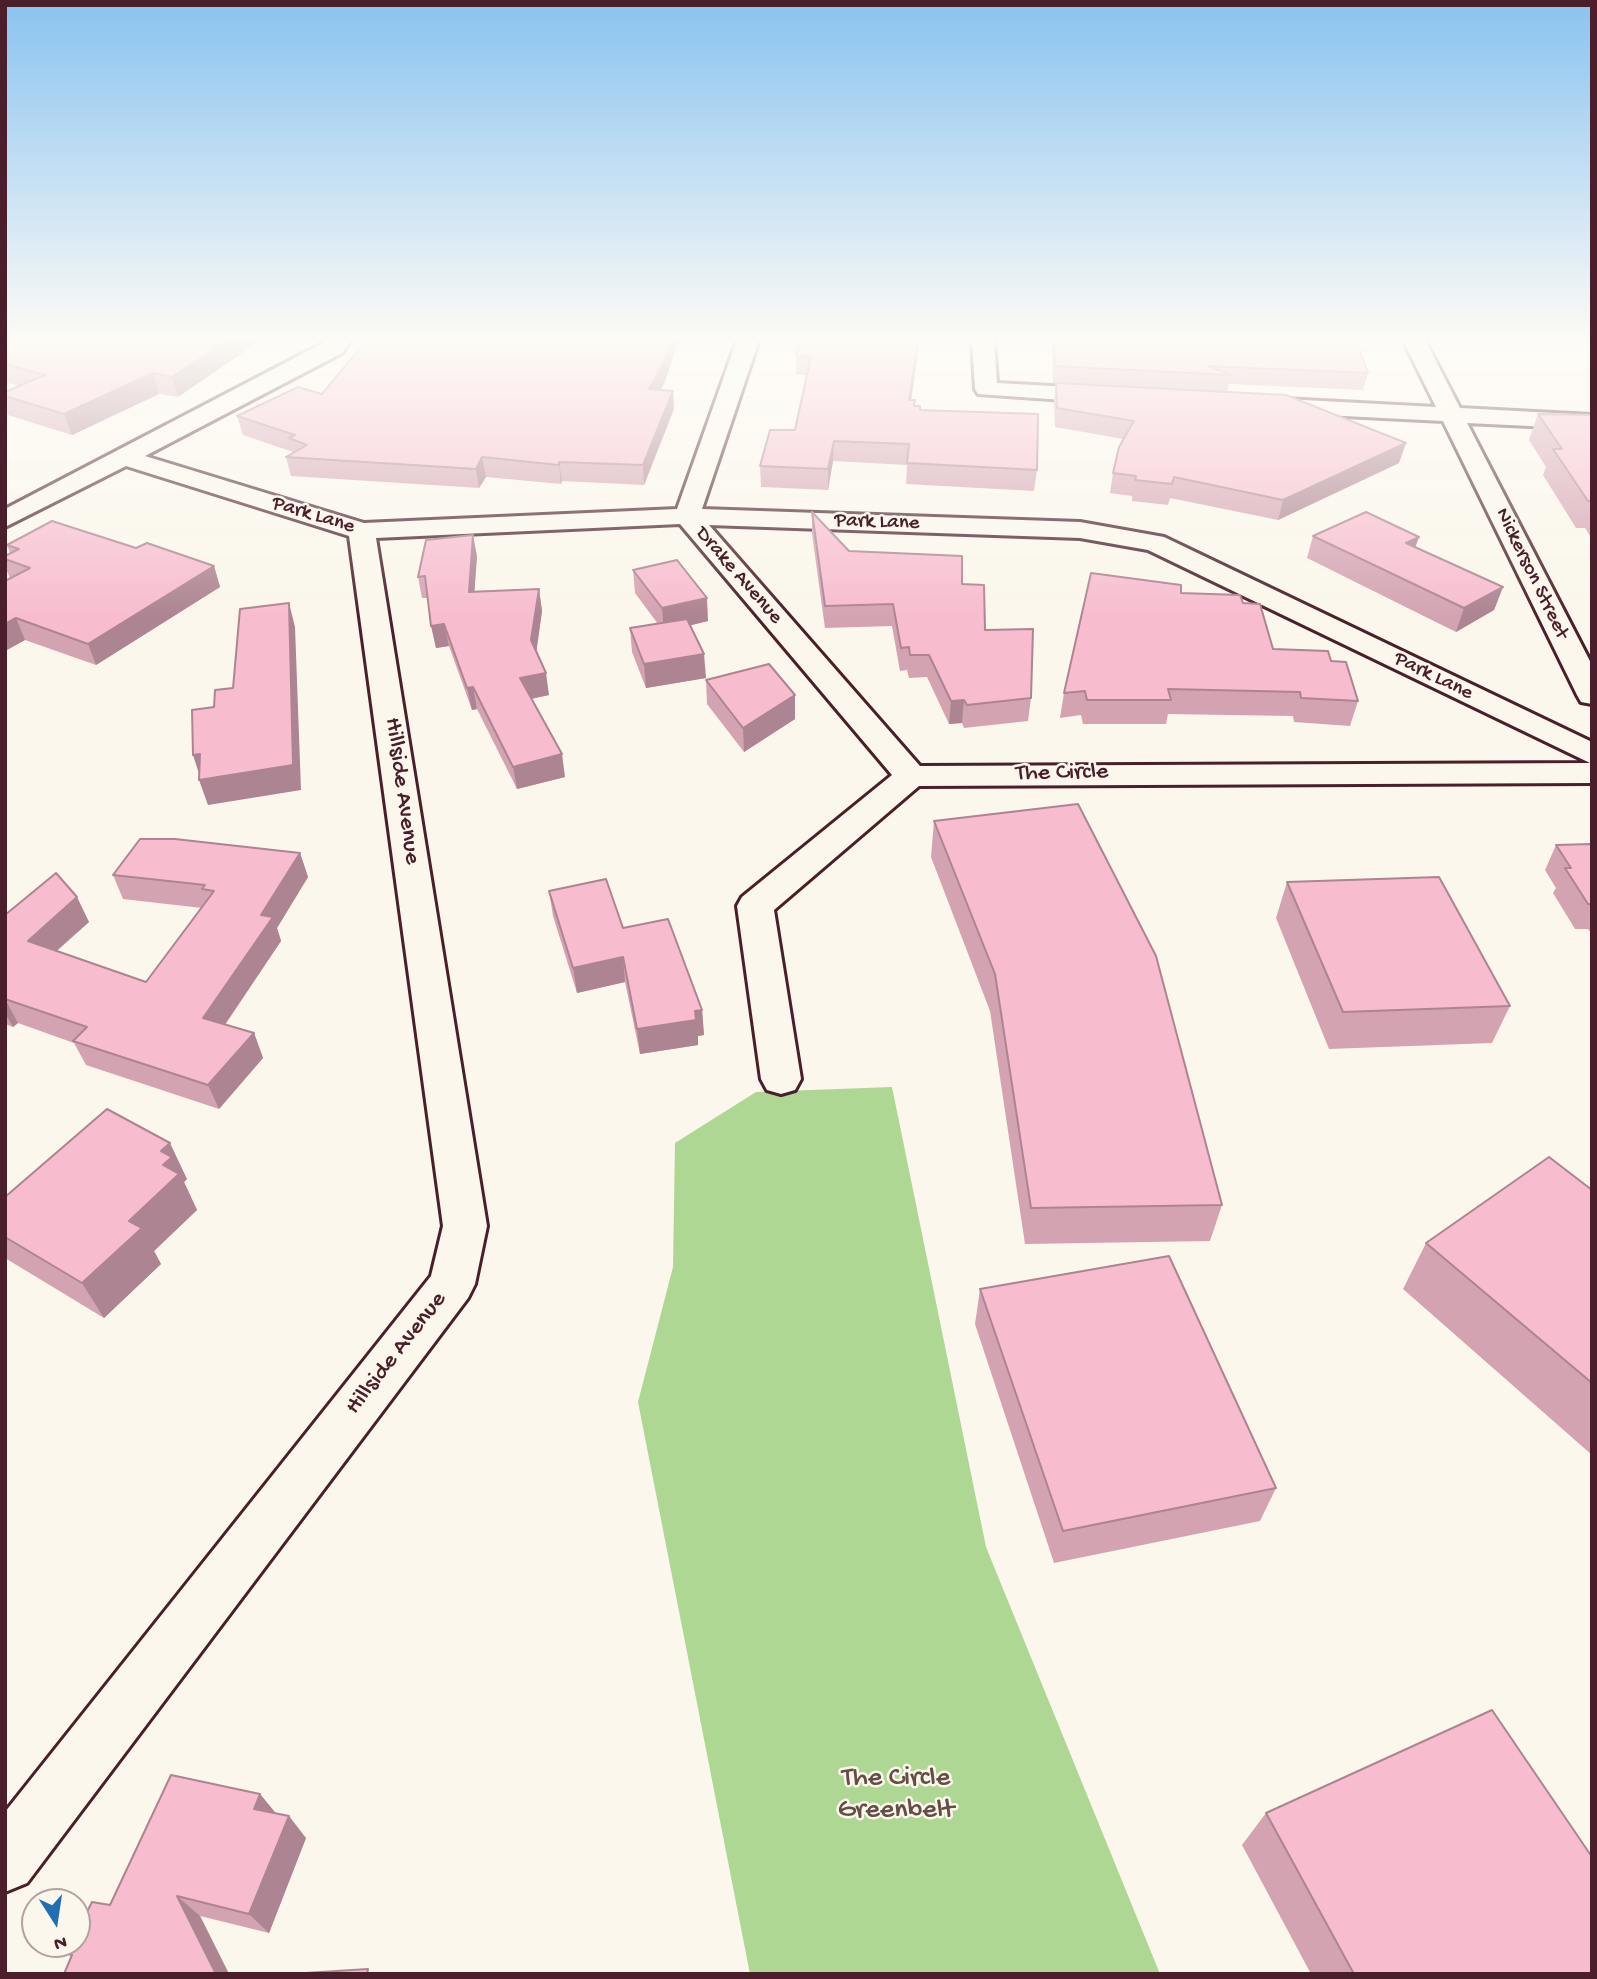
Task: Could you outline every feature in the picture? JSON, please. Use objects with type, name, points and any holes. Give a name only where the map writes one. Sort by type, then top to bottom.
[{"type":"street","points":[[5,519],[174,432]]},
{"type":"street","name":"Drake Avenue","points":[[716,432],[687,516],[911,776]]},
{"type":"street","name":"Nickerson Street","points":[[1461,432],[1588,682]]},
{"type":"street","name":"Park Lane","points":[[125,458],[362,531],[687,516],[1080,530],[1155,543],[1592,754]]},
{"type":"street","name":"Hillside Avenue","points":[[5,1861],[452,1284],[466,1226],[362,531]]},
{"type":"street","name":"The Circle","points":[[911,776],[1592,773]]},
{"type":"street","points":[[781,1079],[755,906],[911,776]]},
{"type":"green space","name":"The Circle Greenbelt","points":[[892,1087],[986,1547],[1160,1974],[750,1974],[638,1402],[673,1267],[675,1143],[756,1092]]},
{"type":"building","points":[[287,432],[656,432],[643,465],[559,462],[559,465],[482,457],[476,469],[286,457],[307,445],[289,438],[295,435]]},
{"type":"building","points":[[769,432],[1038,432],[1037,470],[907,463],[909,444],[834,441],[828,469],[760,466]]},
{"type":"building","points":[[1127,432],[1379,432],[1406,443],[1283,500],[1174,477],[1172,484],[1135,480],[1136,476],[1113,473],[1119,447]]},
{"type":"building","points":[[1551,432],[1592,432],[1592,501],[1588,501],[1553,449],[1562,449]]},
{"type":"building","points":[[812,512],[849,551],[962,556],[962,584],[984,585],[985,630],[1033,629],[1031,698],[967,705],[964,700],[951,701],[929,655],[910,655],[909,647],[901,648],[893,604],[825,606]]},
{"type":"building","points":[[1366,512],[1419,537],[1406,543],[1503,587],[1464,608],[1313,536]]},
{"type":"building","points":[[52,521],[136,548],[147,543],[214,566],[88,644],[16,618],[5,624],[5,581],[30,568],[5,559],[5,556],[19,549],[7,545]]},
{"type":"building","points":[[473,535],[469,592],[539,589],[531,640],[546,673],[520,678],[562,754],[513,767],[473,687],[467,688],[444,624],[431,626],[425,576],[418,577],[426,540]]},
{"type":"building","points":[[677,560],[707,598],[662,608],[633,570]]},
{"type":"building","points":[[1091,573],[1181,585],[1181,593],[1240,595],[1243,603],[1260,604],[1273,649],[1328,651],[1331,661],[1346,662],[1358,701],[1301,698],[1300,692],[1168,689],[1171,700],[1087,700],[1085,691],[1064,693]]},
{"type":"building","points":[[289,603],[293,765],[199,780],[200,754],[193,755],[192,710],[214,707],[215,690],[233,688],[240,609]]},
{"type":"building","points":[[687,619],[704,654],[644,664],[630,628]]},
{"type":"building","points":[[769,664],[795,695],[743,728],[706,680]]},
{"type":"building","points":[[1078,804],[1156,956],[1222,1205],[1031,1208],[995,974],[934,821]]},
{"type":"building","points":[[140,839],[175,839],[300,853],[261,915],[273,917],[203,1018],[254,1033],[208,1085],[73,1041],[87,1027],[5,999],[5,915],[56,873],[77,897],[28,941],[146,982],[214,891],[202,889],[205,885],[113,875]]},
{"type":"building","points":[[1592,844],[1592,904],[1588,904],[1565,868],[1571,868],[1556,845]]},
{"type":"building","points":[[1439,877],[1510,1006],[1343,1012],[1287,882]]},
{"type":"building","points":[[606,879],[623,928],[668,919],[702,1010],[695,1011],[696,1020],[637,1029],[623,957],[573,968],[549,891]]},
{"type":"building","points":[[107,1109],[170,1143],[161,1151],[172,1157],[163,1165],[179,1174],[129,1221],[142,1228],[82,1283],[5,1237],[5,1197]]},
{"type":"building","points":[[1549,1157],[1592,1190],[1592,1383],[1426,1243]]},
{"type":"building","points":[[1169,1256],[1276,1488],[1063,1531],[980,1289]]},
{"type":"building","points":[[1492,1710],[1592,1857],[1592,1974],[1354,1974],[1266,1813]]},
{"type":"building","points":[[171,1775],[260,1794],[254,1809],[289,1816],[249,1914],[177,1896],[216,1974],[64,1974],[71,1958],[91,1958],[92,1902],[110,1905]]},
{"type":"building","points":[[368,1969],[367,1974],[304,1974],[305,1973]]}]
